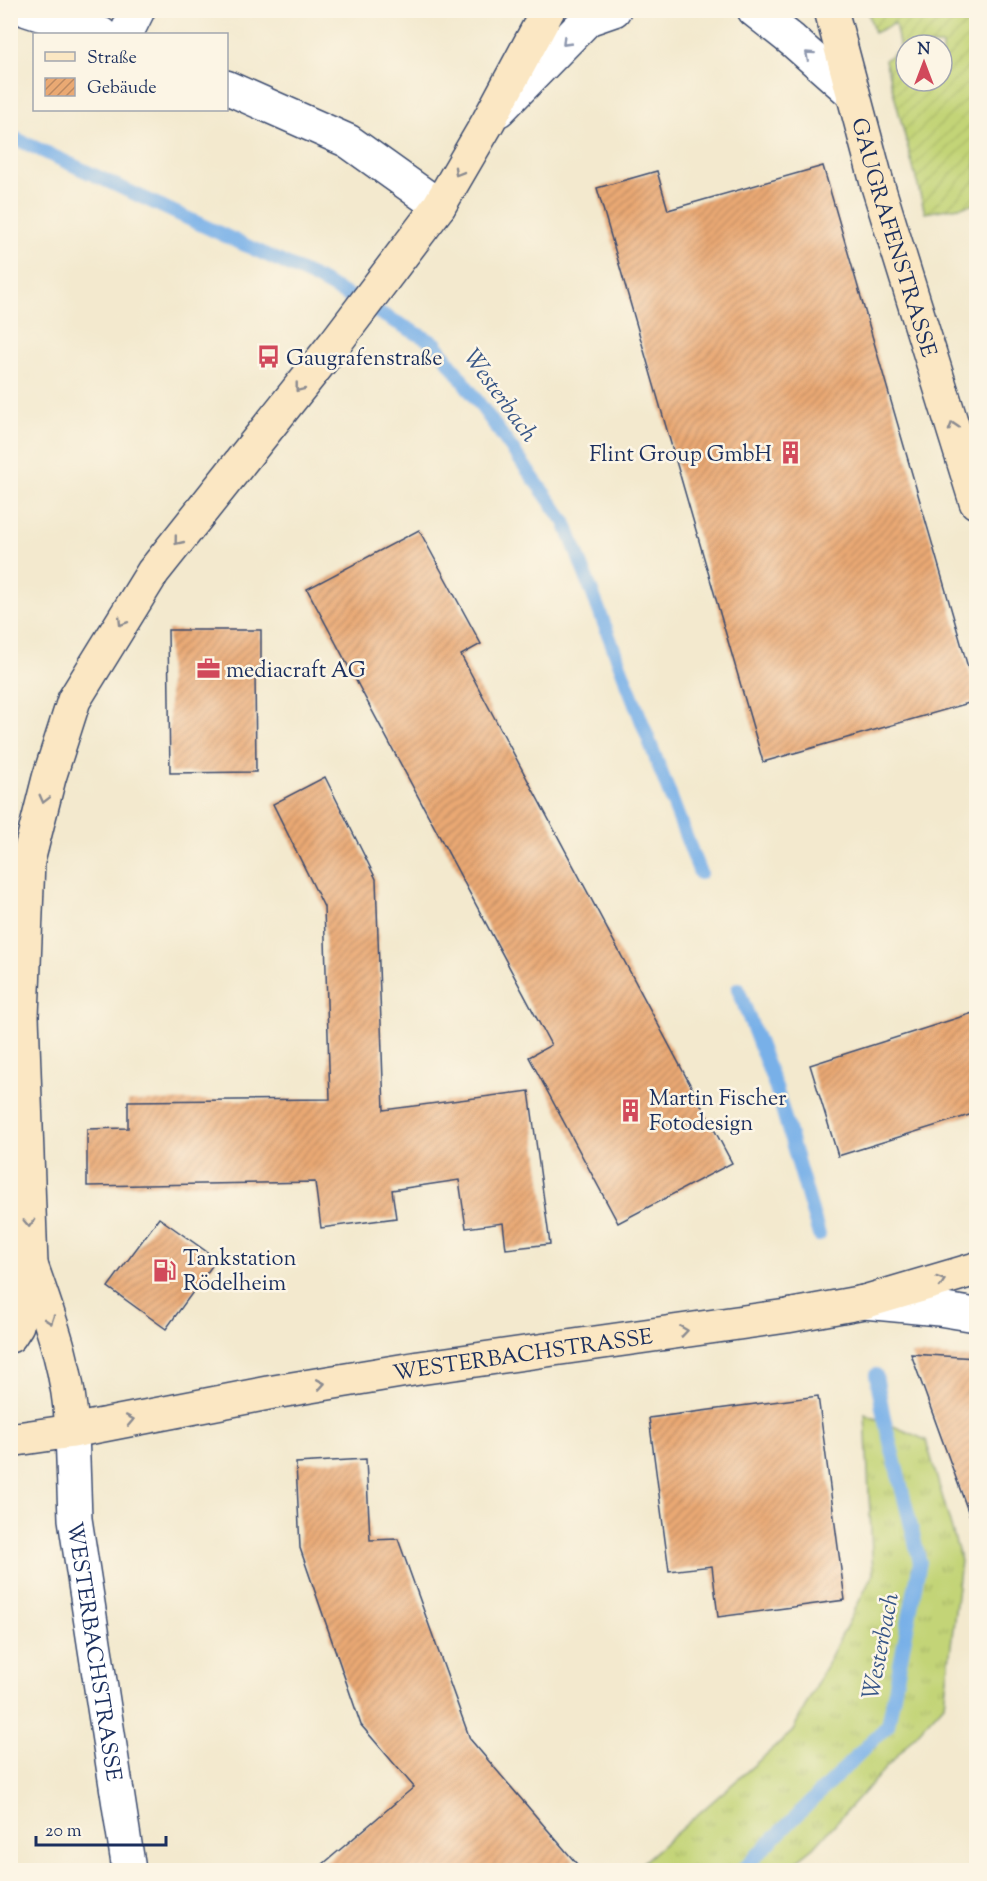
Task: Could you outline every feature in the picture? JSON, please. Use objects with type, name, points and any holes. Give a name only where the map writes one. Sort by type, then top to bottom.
[{"type":"main road","points":[[10,1336],[17,1325],[31,1265],[22,1016],[28,861],[49,778],[74,700],[153,572],[336,342],[439,206],[488,122],[548,10]]},
{"type":"main road","points":[[831,10],[853,94]]},
{"type":"main road","name":"GAUGRAFENSTRASSE","points":[[853,94],[877,183],[976,502]]},
{"type":"main road","points":[[31,1265],[63,1360],[70,1397],[72,1431]]},
{"type":"main road","points":[[864,1302],[976,1269]]},
{"type":"main road","name":"WESTERBACHSTRASSE","points":[[10,1440],[72,1431],[268,1393],[418,1368],[787,1316],[864,1302]]},
{"type":"street","points":[[27,10],[98,33]]},
{"type":"street","points":[[126,33],[138,10]]},
{"type":"street","points":[[488,122],[588,19],[614,10]]},
{"type":"street","name":"GAUGRAFENSTRASSE","points":[[754,10],[853,94]]},
{"type":"street","points":[[228,88],[348,141],[439,206]]},
{"type":"street","name":"WESTERBACHSTRASSE","points":[[864,1302],[976,1315]]},
{"type":"street","name":"WESTERBACHSTRASSE","points":[[72,1431],[75,1519],[129,1870]]},
{"type":"green space","points":[[868,11],[976,11],[976,204],[925,213],[885,60],[894,53],[894,93],[954,93],[954,33],[897,33],[895,23],[874,33]]},
{"type":"green space","points":[[865,1414],[926,1440],[961,1561],[944,1704],[814,1847],[785,1870],[634,1870],[792,1732],[873,1574]]},
{"type":"building","name":"Flint Group GmbH","points":[[823,166],[976,701],[763,762],[597,188],[657,171],[668,210]]},
{"type":"building","points":[[419,530],[481,644],[461,655],[732,1163],[618,1223],[529,1057],[551,1045],[307,589]]},
{"type":"building","points":[[168,630],[261,630],[261,670],[255,670],[256,772],[170,773]]},
{"type":"building","points":[[325,777],[376,879],[384,1110],[529,1091],[550,1244],[506,1249],[503,1223],[466,1228],[459,1180],[392,1190],[396,1218],[321,1228],[315,1182],[87,1186],[87,1129],[128,1128],[128,1101],[330,1099],[324,907],[273,804]]},
{"type":"building","points":[[976,1012],[976,1113],[838,1156],[810,1065]]},
{"type":"building","name":"Tankstation Rödelheim","points":[[159,1218],[217,1259],[166,1329],[108,1287]]},
{"type":"building","points":[[911,1354],[976,1358],[976,1521],[972,1522]]},
{"type":"building","points":[[818,1396],[845,1600],[718,1617],[712,1566],[669,1571],[649,1418]]},
{"type":"building","points":[[366,1459],[370,1540],[398,1539],[470,1739],[582,1870],[316,1870],[414,1787],[361,1725],[300,1548],[296,1463]]},
{"type":"waterway","name":"Westerbach","points":[[10,136],[312,276],[436,344],[565,522],[700,873]]},
{"type":"waterway","name":"Westerbach","points":[[738,989],[776,1088],[819,1235]]},
{"type":"waterway","name":"Westerbach","points":[[742,1870],[888,1725],[920,1562],[884,1418],[876,1375]]},
{"type":"place","name":"Gaugrafenstraße","points":[[268,357]]},
{"type":"place","name":"Flint Group GmbH","points":[[790,453]]},
{"type":"place","name":"mediacraft AG","points":[[208,669]]},
{"type":"place","name":"Martin Fischer Fotodesign","points":[[631,1110]]},
{"type":"place","name":"Tankstation Rödelheim","points":[[165,1270]]}]
